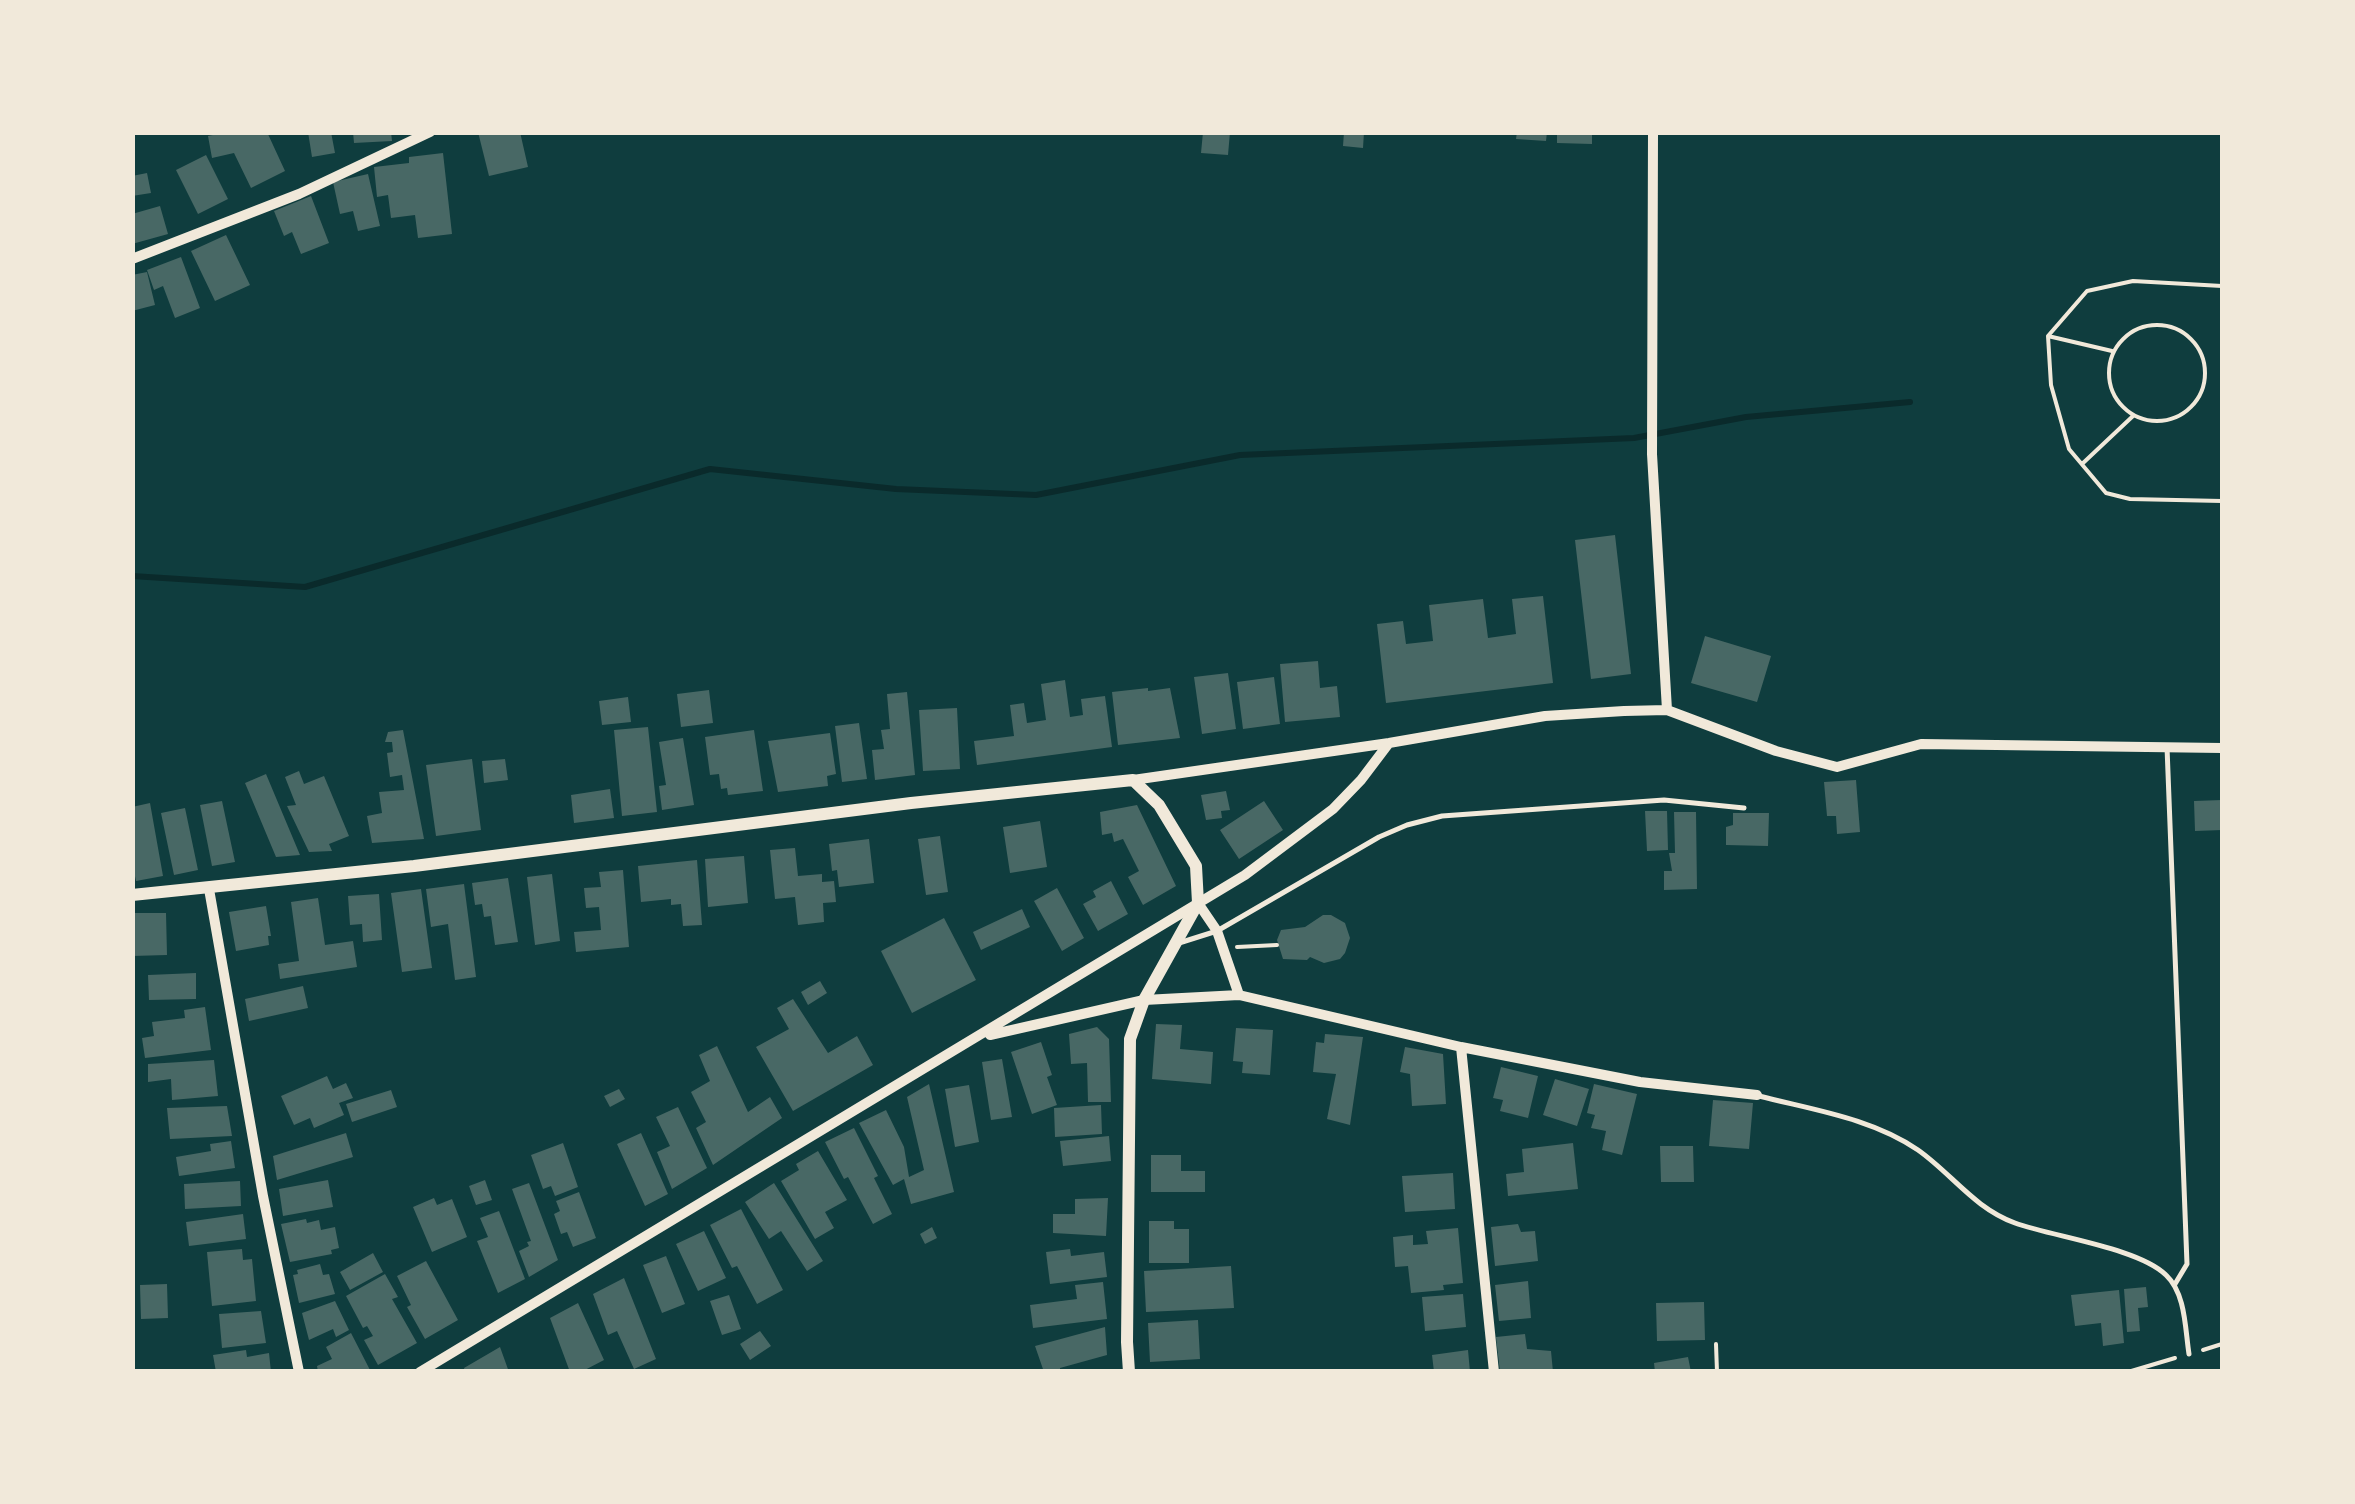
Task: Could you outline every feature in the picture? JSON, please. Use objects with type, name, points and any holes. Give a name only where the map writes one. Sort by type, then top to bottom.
[{"type":"street","points":[[132,259],[298,194],[430,132]]},
{"type":"street","points":[[1653,132],[1652,454],[1667,710]]},
{"type":"street","points":[[132,895],[1133,780],[1545,716],[1667,710],[1812,763],[1837,767],[1921,744],[2222,748]]},
{"type":"street","points":[[420,1372],[1245,875],[1334,808],[1389,743]]},
{"type":"street","points":[[1133,780],[1159,804],[1196,866],[1198,903],[1216,931],[1239,995]]},
{"type":"street","points":[[209,889],[299,1372]]},
{"type":"street","points":[[1130,1372],[1126,1342],[1130,1039],[1144,1000],[1198,903]]},
{"type":"street","points":[[979,1038],[1144,1000],[1239,995],[1460,1047],[1640,1082],[1757,1095]]},
{"type":"street","points":[[1460,1047],[1494,1372]]},
{"type":"lane","points":[[2167,747],[2187,1264],[2174,1284]]},
{"type":"lane","points":[[1175,944],[1216,931],[1379,837],[1442,816],[1664,800],[1744,808]]},
{"type":"lane","points":[[1757,1095],[1877,1126],[1919,1151],[1980,1206],[2013,1222],[2142,1259],[2165,1272],[2181,1299],[2190,1354]]},
{"type":"path","points":[[2222,286],[2133,281],[2087,291],[2048,336],[2051,385],[2068,449],[2106,493],[2130,499],[2222,501]]},
{"type":"path","points":[[2159,325],[2180,330],[2193,340],[2204,361],[2205,377],[2198,398],[2187,410],[2168,420],[2134,415],[2115,396],[2110,381],[2114,352],[2133,331],[2159,325]]},
{"type":"path","points":[[2048,336],[2114,352]]},
{"type":"path","points":[[2082,464],[2134,415]]},
{"type":"path","points":[[1223,948],[1277,945]]},
{"type":"path","points":[[1716,1344],[1716,1372]]},
{"type":"building","points":[[267,132],[285,171],[251,188],[234,153],[212,158],[208,136]]},
{"type":"building","points":[[308,132],[331,132],[335,153],[312,157]]},
{"type":"building","points":[[353,132],[391,132],[392,141],[354,143]]},
{"type":"building","points":[[478,132],[520,132],[528,167],[489,176]]},
{"type":"building","points":[[1203,132],[1230,132],[1228,155],[1201,153]]},
{"type":"building","points":[[1344,132],[1364,132],[1363,148],[1343,146]]},
{"type":"building","points":[[1517,132],[1547,132],[1546,141],[1516,139]]},
{"type":"building","points":[[1557,132],[1592,132],[1592,144],[1557,143]]},
{"type":"building","points":[[443,153],[452,234],[418,238],[415,215],[391,218],[388,195],[377,197],[374,167],[409,163],[409,157]]},
{"type":"building","points":[[206,155],[228,199],[198,214],[176,170]]},
{"type":"building","points":[[147,173],[151,193],[132,196],[132,176]]},
{"type":"building","points":[[368,174],[380,226],[358,231],[353,211],[340,214],[333,182]]},
{"type":"building","points":[[311,196],[329,243],[301,254],[292,232],[284,236],[274,211]]},
{"type":"building","points":[[160,206],[168,234],[132,244],[132,214]]},
{"type":"building","points":[[226,235],[250,285],[215,301],[191,251]]},
{"type":"building","points":[[181,257],[200,308],[175,318],[163,286],[154,290],[147,270]]},
{"type":"building","points":[[147,272],[155,305],[132,311],[132,275]]},
{"type":"building","points":[[1615,535],[1631,674],[1591,679],[1575,540]]},
{"type":"building","points":[[1543,596],[1553,683],[1386,703],[1377,624],[1403,621],[1406,644],[1433,641],[1429,605],[1483,599],[1488,638],[1516,634],[1512,599]]},
{"type":"building","points":[[1705,636],[1771,656],[1757,702],[1691,683]]},
{"type":"building","points":[[1318,661],[1320,688],[1337,686],[1340,717],[1285,722],[1280,664]]},
{"type":"building","points":[[1228,673],[1236,729],[1202,734],[1194,677]]},
{"type":"building","points":[[1274,677],[1280,724],[1243,729],[1237,682]]},
{"type":"building","points":[[1065,680],[1070,717],[1083,715],[1081,699],[1105,696],[1112,747],[977,765],[974,741],[1014,736],[1010,705],[1024,703],[1027,723],[1046,720],[1041,684]]},
{"type":"building","points":[[1170,688],[1180,738],[1118,745],[1112,692]]},
{"type":"building","points":[[709,690],[713,723],[681,727],[677,694]]},
{"type":"building","points":[[907,692],[915,775],[875,780],[872,750],[884,749],[881,730],[890,729],[887,694]]},
{"type":"building","points":[[628,697],[631,722],[602,725],[599,701]]},
{"type":"building","points":[[957,708],[960,769],[923,771],[919,710]]},
{"type":"building","points":[[859,723],[867,779],[842,782],[835,726]]},
{"type":"building","points":[[648,727],[657,812],[622,816],[614,730]]},
{"type":"building","points":[[403,730],[424,839],[372,843],[367,816],[382,813],[379,792],[404,790],[402,775],[390,777],[387,753],[393,752],[392,742],[385,742],[388,732]]},
{"type":"building","points":[[754,730],[763,791],[728,795],[727,788],[721,789],[719,774],[710,775],[705,737]]},
{"type":"building","points":[[830,733],[836,774],[827,776],[828,786],[778,792],[768,741]]},
{"type":"building","points":[[683,738],[694,805],[662,810],[659,786],[666,785],[659,742]]},
{"type":"building","points":[[472,759],[481,830],[436,836],[426,765]]},
{"type":"building","points":[[505,759],[508,780],[484,783],[482,761]]},
{"type":"building","points":[[299,771],[304,784],[324,776],[349,836],[329,844],[332,851],[309,852],[287,806],[296,805],[285,777]]},
{"type":"building","points":[[266,774],[300,855],[276,857],[245,783]]},
{"type":"building","points":[[1856,780],[1860,832],[1837,834],[1836,816],[1827,816],[1824,782]]},
{"type":"building","points":[[610,789],[614,818],[574,823],[571,795]]},
{"type":"building","points":[[1226,791],[1230,810],[1221,811],[1222,818],[1206,820],[1201,795]]},
{"type":"building","points":[[2222,800],[2222,830],[2195,831],[2194,801]]},
{"type":"building","points":[[222,801],[235,862],[212,866],[200,805]]},
{"type":"building","points":[[1264,801],[1283,830],[1239,859],[1220,830]]},
{"type":"building","points":[[150,803],[163,876],[136,881],[132,807]]},
{"type":"building","points":[[1137,805],[1176,886],[1143,905],[1128,877],[1139,871],[1123,839],[1114,842],[1112,833],[1102,835],[1100,812]]},
{"type":"building","points":[[185,808],[198,870],[174,875],[161,813]]},
{"type":"building","points":[[1645,811],[1667,811],[1668,850],[1647,851]]},
{"type":"building","points":[[1674,812],[1696,812],[1697,889],[1664,890],[1664,871],[1672,871],[1669,853],[1675,853]]},
{"type":"building","points":[[1733,813],[1769,813],[1768,846],[1726,845],[1726,827],[1733,825]]},
{"type":"building","points":[[1040,821],[1047,867],[1010,873],[1003,827]]},
{"type":"building","points":[[940,836],[948,892],[926,895],[918,839]]},
{"type":"building","points":[[869,839],[874,883],[839,887],[837,870],[832,871],[829,844]]},
{"type":"building","points":[[795,848],[798,876],[822,874],[822,882],[834,881],[836,902],[823,903],[824,922],[798,925],[795,897],[775,899],[770,850]]},
{"type":"building","points":[[744,856],[748,903],[708,907],[705,859]]},
{"type":"building","points":[[697,860],[702,925],[683,926],[681,904],[671,905],[671,899],[641,902],[638,866]]},
{"type":"building","points":[[623,870],[629,947],[576,952],[574,932],[601,930],[599,907],[586,908],[584,888],[601,887],[599,872]]},
{"type":"building","points":[[552,874],[560,941],[535,945],[527,877]]},
{"type":"building","points":[[508,878],[518,942],[495,945],[491,916],[484,917],[482,904],[475,905],[472,883]]},
{"type":"building","points":[[1111,881],[1128,914],[1098,931],[1083,904],[1096,897],[1093,891]]},
{"type":"building","points":[[464,884],[476,977],[455,980],[448,924],[431,927],[426,889]]},
{"type":"building","points":[[1057,888],[1084,938],[1062,951],[1034,901]]},
{"type":"building","points":[[421,889],[432,968],[402,972],[391,893]]},
{"type":"building","points":[[379,894],[382,940],[363,942],[362,924],[350,925],[348,896]]},
{"type":"building","points":[[318,898],[325,945],[353,941],[357,967],[280,979],[278,964],[299,961],[291,902]]},
{"type":"building","points":[[266,906],[269,945],[236,951],[229,912]]},
{"type":"building","points":[[1022,909],[1030,927],[981,950],[973,932]]},
{"type":"building","points":[[132,913],[166,913],[167,955],[132,956]]},
{"type":"building","points":[[1323,915],[1345,923],[1350,938],[1340,959],[1324,963],[1310,957],[1283,959],[1277,940],[1281,930],[1305,927]]},
{"type":"building","points":[[944,918],[976,980],[912,1013],[881,951]]},
{"type":"building","points":[[196,973],[196,999],[149,1000],[148,975]]},
{"type":"building","points":[[820,981],[827,993],[808,1005],[801,992]]},
{"type":"building","points":[[303,986],[308,1008],[249,1021],[245,999]]},
{"type":"building","points":[[793,999],[828,1053],[857,1036],[873,1065],[793,1111],[756,1047],[789,1029],[777,1008]]},
{"type":"building","points":[[205,1007],[211,1050],[145,1058],[142,1038],[154,1036],[152,1022],[185,1018],[184,1010]]},
{"type":"building","points":[[1156,1024],[1182,1025],[1180,1049],[1213,1052],[1211,1084],[1152,1079]]},
{"type":"building","points":[[1097,1027],[1109,1039],[1111,1102],[1088,1102],[1087,1063],[1071,1064],[1069,1034]]},
{"type":"building","points":[[1236,1028],[1273,1030],[1270,1075],[1242,1073],[1243,1062],[1233,1061]]},
{"type":"building","points":[[1325,1034],[1363,1037],[1350,1125],[1327,1119],[1336,1074],[1313,1072],[1316,1042],[1324,1043]]},
{"type":"building","points":[[1041,1042],[1057,1105],[1032,1114],[1011,1052]]},
{"type":"building","points":[[717,1046],[748,1112],[770,1097],[782,1118],[713,1165],[696,1128],[706,1122],[691,1092],[710,1081],[699,1055]]},
{"type":"building","points":[[1405,1047],[1443,1054],[1446,1104],[1412,1106],[1410,1074],[1400,1072]]},
{"type":"building","points":[[1002,1059],[1012,1117],[991,1120],[982,1062]]},
{"type":"building","points":[[214,1060],[218,1096],[172,1100],[171,1079],[148,1082],[148,1064]]},
{"type":"building","points":[[1501,1067],[1538,1076],[1528,1118],[1500,1111],[1503,1100],[1493,1098]]},
{"type":"building","points":[[327,1076],[333,1089],[346,1083],[353,1098],[339,1103],[344,1115],[314,1128],[310,1118],[294,1125],[281,1096]]},
{"type":"building","points":[[1555,1079],[1589,1089],[1577,1126],[1543,1115]]},
{"type":"building","points":[[929,1084],[954,1192],[911,1204],[904,1179],[893,1185],[859,1123],[886,1110],[904,1147],[909,1177],[924,1170],[907,1097]]},
{"type":"building","points":[[1594,1084],[1637,1094],[1622,1155],[1602,1150],[1606,1131],[1591,1128],[1595,1115],[1587,1113]]},
{"type":"building","points":[[969,1085],[979,1142],[955,1147],[945,1089]]},
{"type":"building","points":[[619,1089],[625,1099],[610,1107],[604,1096]]},
{"type":"building","points":[[391,1090],[397,1107],[352,1122],[346,1104]]},
{"type":"building","points":[[1713,1100],[1753,1103],[1749,1149],[1709,1146]]},
{"type":"building","points":[[1101,1105],[1102,1134],[1055,1137],[1054,1108]]},
{"type":"building","points":[[227,1106],[232,1136],[170,1139],[167,1108]]},
{"type":"building","points":[[678,1107],[707,1168],[672,1189],[657,1152],[670,1146],[656,1117]]},
{"type":"building","points":[[854,1128],[892,1214],[873,1224],[825,1142]]},
{"type":"building","points":[[346,1133],[353,1157],[277,1180],[273,1156]]},
{"type":"building","points":[[641,1133],[668,1194],[645,1206],[617,1144]]},
{"type":"building","points":[[1109,1136],[1111,1161],[1063,1166],[1060,1141]]},
{"type":"building","points":[[231,1141],[235,1168],[179,1176],[176,1157],[211,1151],[210,1144]]},
{"type":"building","points":[[563,1143],[578,1187],[555,1196],[551,1186],[543,1189],[531,1155]]},
{"type":"building","points":[[1573,1143],[1578,1189],[1508,1196],[1506,1174],[1524,1172],[1522,1149]]},
{"type":"building","points":[[1660,1146],[1693,1146],[1694,1182],[1661,1182]]},
{"type":"building","points":[[818,1151],[847,1200],[825,1212],[834,1228],[815,1239],[781,1181],[799,1170],[796,1164]]},
{"type":"building","points":[[1151,1155],[1181,1155],[1181,1171],[1205,1171],[1205,1192],[1151,1192]]},
{"type":"building","points":[[1453,1173],[1455,1209],[1405,1212],[1402,1176]]},
{"type":"building","points":[[328,1180],[333,1207],[283,1216],[279,1189]]},
{"type":"building","points":[[485,1180],[492,1200],[476,1205],[469,1186]]},
{"type":"building","points":[[240,1181],[241,1206],[185,1209],[184,1184]]},
{"type":"building","points":[[529,1183],[558,1260],[529,1277],[519,1251],[531,1241],[512,1189]]},
{"type":"building","points":[[774,1183],[823,1261],[807,1271],[781,1231],[769,1239],[745,1202]]},
{"type":"building","points":[[579,1192],[596,1238],[573,1247],[567,1232],[561,1234],[554,1214],[560,1211],[556,1201]]},
{"type":"building","points":[[434,1198],[437,1205],[452,1199],[467,1237],[432,1252],[413,1207]]},
{"type":"building","points":[[1108,1198],[1106,1236],[1053,1233],[1053,1214],[1075,1214],[1075,1199]]},
{"type":"building","points":[[741,1209],[783,1290],[757,1304],[737,1266],[732,1268],[710,1225]]},
{"type":"building","points":[[499,1211],[525,1279],[498,1293],[477,1241],[488,1237],[480,1218]]},
{"type":"building","points":[[243,1214],[246,1239],[189,1246],[186,1222]]},
{"type":"building","points":[[306,1219],[307,1223],[319,1220],[321,1230],[335,1227],[339,1248],[331,1250],[332,1254],[290,1262],[281,1224]]},
{"type":"building","points":[[1149,1221],[1174,1221],[1174,1229],[1189,1229],[1189,1263],[1149,1263]]},
{"type":"building","points":[[1518,1224],[1521,1232],[1535,1231],[1538,1261],[1495,1266],[1491,1227]]},
{"type":"building","points":[[932,1227],[937,1238],[925,1244],[920,1234]]},
{"type":"building","points":[[1458,1228],[1463,1283],[1443,1285],[1444,1290],[1411,1293],[1408,1266],[1395,1267],[1393,1237],[1413,1235],[1413,1245],[1428,1244],[1426,1231]]},
{"type":"building","points":[[704,1231],[726,1278],[698,1291],[676,1244]]},
{"type":"building","points":[[242,1249],[243,1260],[252,1259],[256,1301],[212,1306],[207,1252]]},
{"type":"building","points":[[1070,1249],[1071,1256],[1104,1252],[1107,1277],[1050,1284],[1046,1252]]},
{"type":"building","points":[[373,1253],[383,1272],[350,1290],[340,1272]]},
{"type":"building","points":[[666,1256],[685,1304],[662,1313],[643,1265]]},
{"type":"building","points":[[426,1261],[458,1320],[425,1339],[407,1307],[411,1305],[397,1276]]},
{"type":"building","points":[[320,1264],[323,1275],[329,1274],[335,1294],[299,1303],[293,1275],[298,1274],[297,1270]]},
{"type":"building","points":[[1231,1266],[1234,1308],[1146,1312],[1144,1271]]},
{"type":"building","points":[[385,1274],[398,1297],[392,1299],[417,1343],[378,1365],[364,1340],[373,1336],[367,1326],[363,1328],[346,1296]]},
{"type":"building","points":[[624,1278],[656,1359],[634,1369],[617,1331],[608,1335],[593,1294]]},
{"type":"building","points":[[1528,1281],[1531,1318],[1499,1321],[1495,1285]]},
{"type":"building","points":[[1103,1282],[1107,1319],[1033,1328],[1030,1305],[1077,1299],[1075,1285]]},
{"type":"building","points":[[167,1284],[168,1318],[141,1319],[140,1285]]},
{"type":"building","points":[[2146,1287],[2148,1307],[2138,1308],[2140,1331],[2127,1332],[2124,1289]]},
{"type":"building","points":[[2119,1290],[2124,1343],[2103,1346],[2101,1323],[2075,1326],[2071,1295]]},
{"type":"building","points":[[1463,1294],[1466,1327],[1425,1331],[1422,1297]]},
{"type":"building","points":[[729,1295],[741,1329],[722,1335],[710,1301]]},
{"type":"building","points":[[335,1301],[349,1330],[336,1337],[333,1329],[309,1340],[302,1313]]},
{"type":"building","points":[[1704,1302],[1705,1340],[1657,1341],[1656,1303]]},
{"type":"building","points":[[578,1303],[604,1360],[581,1372],[570,1372],[550,1318]]},
{"type":"building","points":[[261,1311],[266,1343],[222,1348],[219,1314]]},
{"type":"building","points":[[1198,1320],[1200,1359],[1150,1362],[1148,1323]]},
{"type":"building","points":[[1105,1327],[1107,1355],[1060,1368],[1060,1372],[1044,1372],[1035,1346]]},
{"type":"building","points":[[760,1331],[771,1346],[750,1360],[740,1344]]},
{"type":"building","points":[[351,1333],[370,1370],[318,1372],[317,1366],[332,1359],[326,1347]]},
{"type":"building","points":[[1525,1334],[1527,1349],[1551,1351],[1553,1372],[1500,1372],[1496,1337]]},
{"type":"building","points":[[500,1347],[509,1372],[465,1372],[464,1368]]},
{"type":"building","points":[[246,1350],[247,1357],[269,1353],[271,1372],[216,1372],[213,1355]]},
{"type":"building","points":[[1468,1350],[1470,1372],[1434,1372],[1432,1355]]},
{"type":"building","points":[[1688,1357],[1691,1372],[1655,1372],[1654,1363]]},
{"type":"waterway","points":[[132,576],[305,587],[710,469],[896,489],[1036,495],[1240,455],[1634,438],[1746,417],[1910,402]]}]
